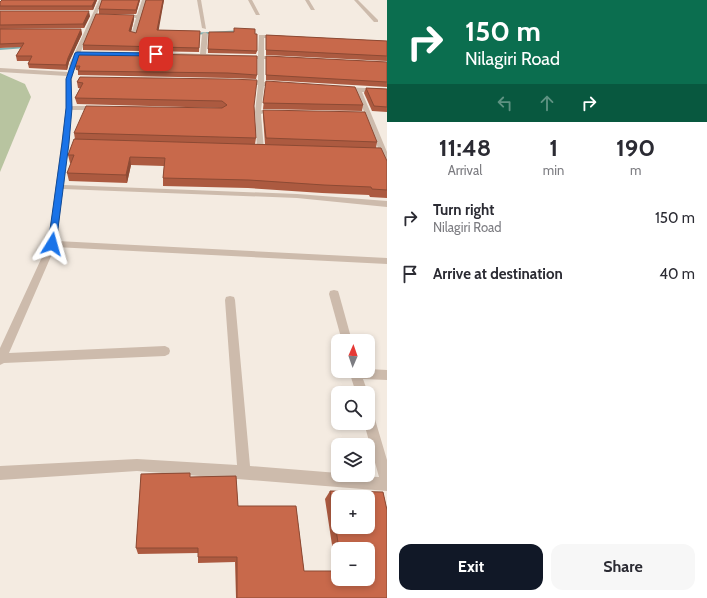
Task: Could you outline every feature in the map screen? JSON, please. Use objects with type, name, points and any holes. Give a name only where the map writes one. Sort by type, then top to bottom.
[{"type":"street","points":[[102,0],[73,63],[69,108],[69,143],[60,187],[52,244],[0,359],[165,351]]},
{"type":"street","points":[[134,35],[144,0]]},
{"type":"street","points":[[199,0],[205,31],[204,55]]},
{"type":"street","points":[[250,0],[258,14]]},
{"type":"street","points":[[307,0],[313,9]]},
{"type":"street","points":[[356,0],[376,21]]},
{"type":"street","points":[[88,13],[102,16]]},
{"type":"street","points":[[117,16],[140,17]]},
{"type":"street","points":[[80,31],[88,31]]},
{"type":"street","points":[[261,148],[258,112],[261,84],[261,36],[285,37]]},
{"type":"street","points":[[77,53],[85,53]]},
{"type":"street","points":[[156,54],[285,59]]},
{"type":"street","points":[[0,70],[72,77]]},
{"type":"street","points":[[234,81],[283,85]]},
{"type":"street","points":[[336,88],[387,91]]},
{"type":"street","points":[[358,90],[368,115],[379,152],[387,161]]},
{"type":"street","points":[[69,108],[107,108]]},
{"type":"street","points":[[258,112],[274,112]]},
{"type":"street","points":[[360,115],[368,115]]},
{"type":"street","points":[[60,187],[297,196],[387,204]]},
{"type":"street","points":[[52,244],[387,261]]},
{"type":"street","points":[[334,294],[345,334]]},
{"type":"street","points":[[230,300],[244,472]]},
{"type":"street","points":[[375,373],[387,374]]},
{"type":"street","points":[[0,473],[137,465],[387,484],[372,430]]},
{"type":"green space","points":[[0,73],[25,84],[31,97],[0,172]]},
{"type":"building","points":[[2,0],[95,0],[92,6],[0,6],[0,2]]},
{"type":"building","points":[[102,0],[139,0],[136,10],[99,9]]},
{"type":"building","points":[[146,0],[163,0],[157,30],[200,31],[199,48],[83,45],[96,14],[134,15],[129,31],[136,33]]},
{"type":"building","points":[[0,11],[89,11],[83,24],[0,25]]},
{"type":"building","points":[[234,28],[255,29],[255,34],[257,34],[257,51],[208,49],[209,32],[234,32]]},
{"type":"building","points":[[0,29],[81,29],[66,65],[28,64],[32,56],[16,56],[24,43],[0,44]]},
{"type":"building","points":[[266,35],[387,41],[387,56],[266,50]]},
{"type":"building","points":[[79,53],[257,56],[257,75],[228,73],[78,71],[80,66],[75,66]]},
{"type":"building","points":[[266,56],[387,62],[387,82],[266,75]]},
{"type":"building","points":[[80,77],[257,80],[254,106],[256,138],[74,133],[86,106],[222,108],[227,105],[222,101],[75,98],[83,83],[77,82]]},
{"type":"building","points":[[266,81],[355,87],[363,105],[263,103]]},
{"type":"building","points":[[366,88],[387,89],[387,107],[374,106]]},
{"type":"building","points":[[263,110],[365,112],[377,142],[266,138]]},
{"type":"building","points":[[74,139],[381,148],[387,161],[387,190],[372,189],[371,187],[249,180],[163,178],[165,158],[130,157],[126,175],[67,173],[74,155],[68,155]]},
{"type":"building","points":[[190,473],[190,477],[236,476],[238,506],[296,506],[304,571],[331,571],[331,586],[375,586],[375,542],[338,542],[337,534],[375,534],[375,492],[383,492],[387,510],[387,598],[237,598],[237,557],[198,557],[198,548],[136,548],[141,474]]},
{"type":"waterway","points":[[191,34],[243,31]]},
{"type":"waterway","points":[[0,49],[26,47]]},
{"type":"route","points":[[52,244],[69,108],[69,79],[77,53],[156,54]]}]
